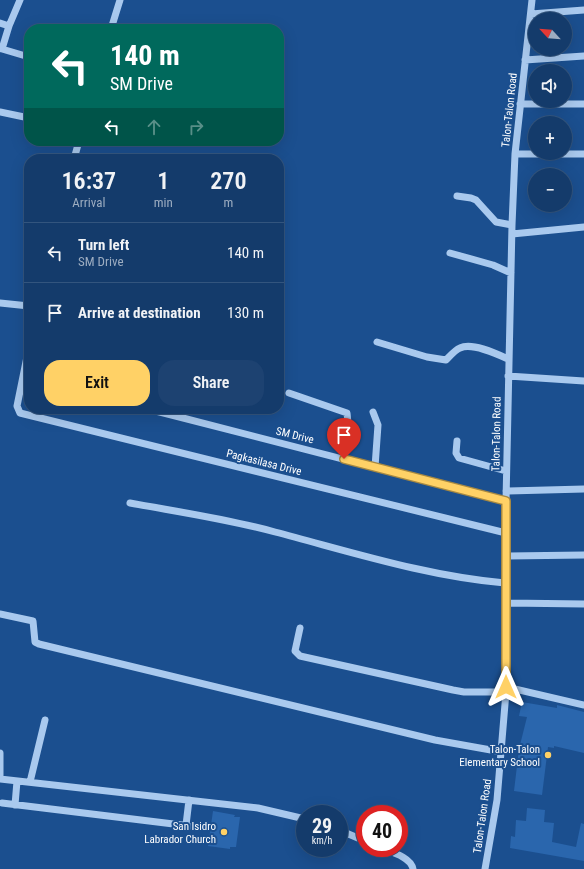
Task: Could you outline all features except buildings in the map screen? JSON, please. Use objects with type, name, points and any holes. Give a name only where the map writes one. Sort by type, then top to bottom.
[{"type":"street","points":[[20,0],[9,26],[2,49],[24,56]]},
{"type":"street","points":[[113,24],[120,0]]},
{"type":"street","name":"Talon-Talon Road","points":[[531,12],[532,0]]},
{"type":"street","points":[[558,12],[584,10]]},
{"type":"street","points":[[0,23],[9,26]]},
{"type":"street","name":"Talon-Talon Road","points":[[485,869],[497,800],[506,689],[506,471],[512,225],[515,154],[528,37]]},
{"type":"street","points":[[525,60],[584,56]]},
{"type":"street","points":[[520,104],[584,104]]},
{"type":"street","points":[[0,112],[24,117]]},
{"type":"street","points":[[515,154],[584,154]]},
{"type":"street","points":[[457,196],[476,200],[496,222],[512,225]]},
{"type":"street","points":[[512,234],[584,227]]},
{"type":"street","points":[[450,253],[493,265],[512,273]]},
{"type":"street","points":[[0,303],[24,305]]},
{"type":"street","points":[[378,342],[427,357],[446,360],[460,348],[467,346],[490,352],[508,359]]},
{"type":"street","points":[[508,376],[584,381]]},
{"type":"street","name":"Pagkasilasa Drive","points":[[24,384],[16,406],[18,411],[24,412]]},
{"type":"street","points":[[289,393],[347,413],[348,422],[344,459]]},
{"type":"street","points":[[373,412],[378,425],[374,468]]},
{"type":"street","name":"Pagkasilasa Drive","points":[[30,414],[506,533]]},
{"type":"street","name":"SM Drive","points":[[168,414],[506,501]]},
{"type":"street","points":[[457,441],[456,453],[459,458],[506,471]]},
{"type":"street","points":[[506,491],[584,489]]},
{"type":"street","points":[[130,503],[274,532],[357,555],[457,578],[505,583]]},
{"type":"street","points":[[506,556],[584,554]]},
{"type":"street","points":[[505,603],[584,604]]},
{"type":"street","points":[[0,614],[33,621],[36,642],[39,644],[435,740],[502,752]]},
{"type":"street","points":[[300,628],[295,651],[300,656],[459,691],[506,689],[584,705]]},
{"type":"street","points":[[30,782],[45,720]]},
{"type":"street","points":[[0,753],[0,780],[30,782],[258,808],[296,817]]},
{"type":"street","points":[[15,805],[17,781]]},
{"type":"street","points":[[186,825],[188,800]]},
{"type":"street","points":[[2,803],[198,827]]},
{"type":"street","points":[[402,857],[410,862],[413,869]]},
{"type":"place","name":"Talon-Talon Elementary School","points":[[548,755]]},
{"type":"place","name":"San Isidro Labrador Church","points":[[224,832]]},
{"type":"route","points":[[344,459],[506,501],[506,687]]}]
